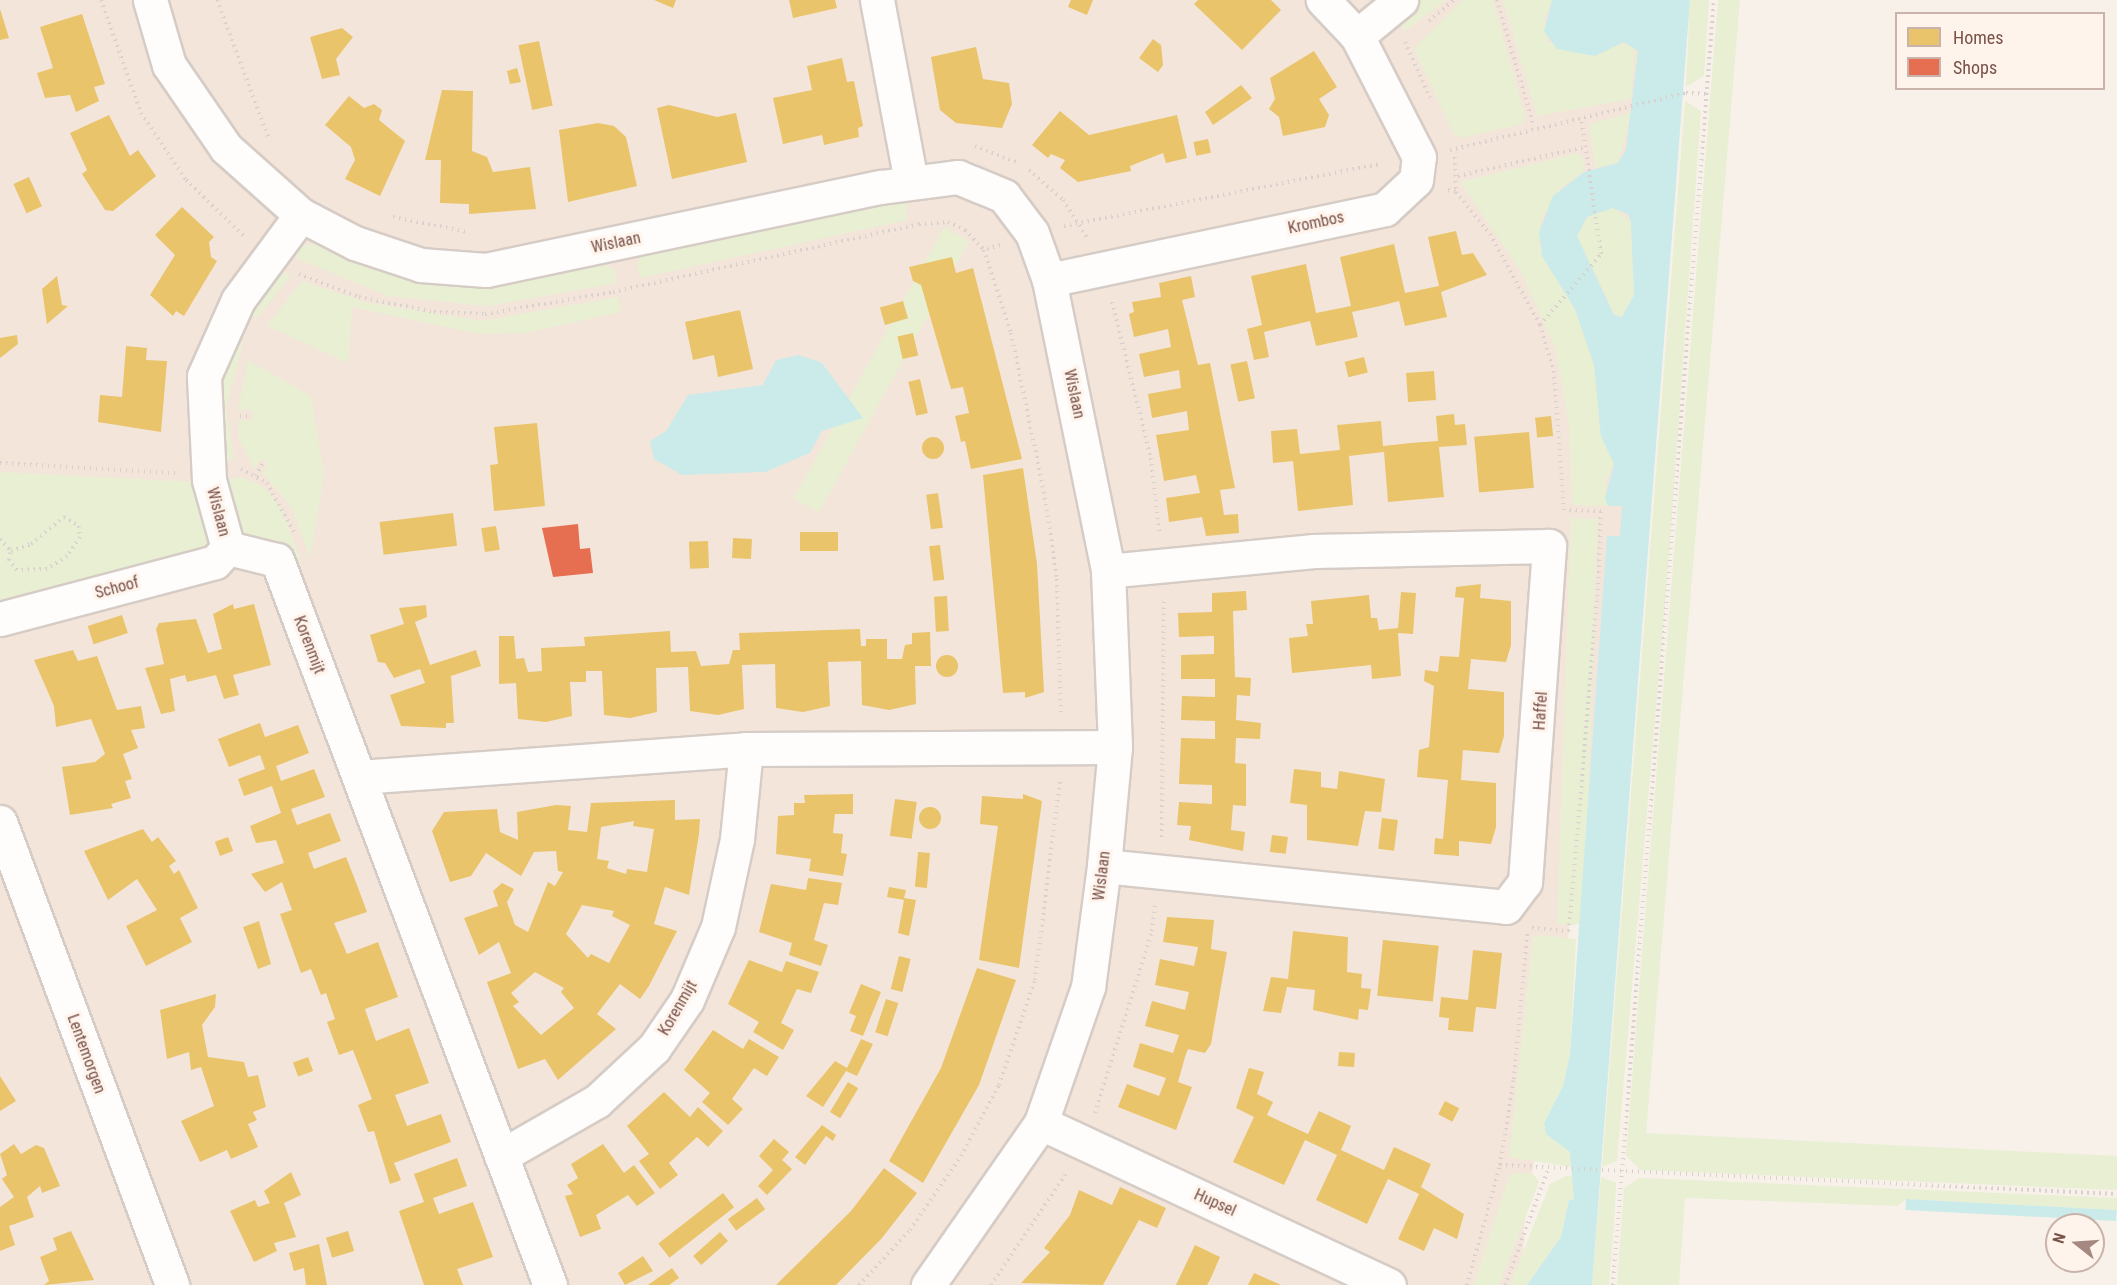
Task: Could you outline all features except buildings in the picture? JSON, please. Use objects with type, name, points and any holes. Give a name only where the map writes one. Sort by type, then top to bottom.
[{"type":"street","name":"Wislaan","points":[[150,0],[169,65],[226,148],[301,215],[355,243],[421,265],[486,270],[911,182],[958,177],[985,185],[1004,196],[1032,233],[1049,280],[1108,571],[1115,747],[1104,866],[1088,987],[1041,1123],[928,1285]]},
{"type":"street","points":[[877,0],[911,182]]},
{"type":"street","points":[[1323,0],[1357,36],[1417,169]]},
{"type":"street","points":[[1357,36],[1401,0]]},
{"type":"street","name":"Krombos","points":[[1049,280],[1385,209],[1417,169]]},
{"type":"street","name":"Wislaan","points":[[228,548],[209,480],[204,376],[238,300],[301,215]]},
{"type":"street","points":[[1108,571],[1314,551],[1549,546]]},
{"type":"street","name":"Haffel","points":[[1517,917],[1525,882],[1549,546]]},
{"type":"street","name":"Schoof","points":[[0,619],[215,562],[228,548]]},
{"type":"street","name":"Korenmijt","points":[[228,548],[277,560],[549,1285]]},
{"type":"street","points":[[359,777],[746,748],[1115,747]]},
{"type":"street","name":"Korenmijt","points":[[501,1156],[597,1101],[654,1048],[687,1000],[718,927],[737,838],[746,748]]},
{"type":"street","name":"Lentemorgen","points":[[0,822],[171,1285]]},
{"type":"street","points":[[1104,866],[1517,917]]},
{"type":"street","name":"Hupsel","points":[[1041,1123],[1389,1285]]},
{"type":"path","points":[[101,0],[141,113],[186,180],[271,256]]},
{"type":"path","points":[[217,0],[259,122],[274,147]]},
{"type":"path","points":[[1421,28],[1454,0]]},
{"type":"path","points":[[1497,0],[1534,128]]},
{"type":"path","points":[[1613,1285],[1714,0]]},
{"type":"path","points":[[1413,35],[1405,42],[1432,103]]},
{"type":"path","points":[[1032,233],[1080,223],[1417,169],[1454,149],[1534,128],[1686,93],[1706,94]]},
{"type":"path","points":[[1540,325],[1601,254],[1581,117]]},
{"type":"path","points":[[1449,140],[1454,149],[1458,176],[1456,192]]},
{"type":"path","points":[[964,145],[1010,158],[1038,176],[1080,223],[1102,268],[1151,458],[1163,566],[1166,745],[1152,931],[1084,1144],[1035,1227],[991,1285]]},
{"type":"path","points":[[1458,176],[1585,147]]},
{"type":"path","points":[[1417,169],[1456,192],[1490,234],[1540,325],[1554,371],[1565,510],[1549,546]]},
{"type":"path","points":[[384,216],[474,234]]},
{"type":"path","points":[[256,476],[263,462]]},
{"type":"path","points":[[1467,1285],[1500,1166],[1514,1079],[1517,917],[1569,931],[1601,511],[1565,510]]},
{"type":"path","points":[[0,539],[11,551],[17,570],[47,569],[67,556],[80,537],[80,526],[64,517],[31,544],[11,551]]},
{"type":"path","points":[[1500,1166],[1572,1172],[2117,1194]]},
{"type":"path","points":[[1505,1285],[1548,1170]]},
{"type":"shaded area","points":[[0,0],[1641,0],[1625,556],[1524,1227],[1523,1285],[0,1285]]},
{"type":"green space","points":[[1419,0],[1446,0],[1405,31],[1397,18]]},
{"type":"green space","points":[[1462,0],[1493,0],[1525,117],[1521,124],[1462,138],[1454,135],[1414,48]]},
{"type":"green space","points":[[1503,0],[1552,0],[1544,19],[1548,42],[1595,56],[1616,44],[1635,45],[1631,99],[1537,116]]},
{"type":"green space","points":[[1690,0],[1709,0],[1704,76],[1686,87]]},
{"type":"green space","points":[[1718,0],[1740,0],[1646,1133],[2117,1156],[2117,1190],[1640,1170],[1626,1155]]},
{"type":"green space","points":[[1685,101],[1701,111],[1669,556],[1617,1161],[1602,1167]]},
{"type":"green space","points":[[1631,113],[1618,163],[1595,168],[1589,124]]},
{"type":"green space","points":[[1577,153],[1583,157],[1584,172],[1562,187],[1541,219],[1539,243],[1575,309],[1594,365],[1601,435],[1614,464],[1605,482],[1608,506],[1572,505],[1569,423],[1555,347],[1519,268],[1460,182]]},
{"type":"green space","points":[[907,200],[907,220],[640,278],[637,263],[643,255]]},
{"type":"green space","points":[[1613,207],[1631,222],[1634,295],[1622,317],[1615,315],[1577,236],[1587,217]]},
{"type":"green space","points":[[944,227],[969,241],[819,512],[794,498]]},
{"type":"green space","points":[[313,243],[400,277],[448,285],[488,288],[605,265],[614,269],[617,283],[488,306],[388,296],[296,258],[300,247]]},
{"type":"green space","points":[[278,270],[291,276],[255,320],[250,304]]},
{"type":"green space","points":[[302,281],[365,302],[481,321],[618,297],[621,312],[525,333],[479,334],[352,307],[348,363],[267,326]]},
{"type":"green space","points":[[243,342],[226,407],[234,458],[222,466],[214,405],[227,347]]},
{"type":"green space","points":[[248,360],[311,396],[324,473],[310,559],[292,508],[263,473],[268,463],[261,459],[254,468],[239,439],[238,420],[253,420],[253,410],[238,410]]},
{"type":"green space","points":[[0,472],[195,482],[214,527],[209,544],[193,558],[0,606]]},
{"type":"green space","points":[[241,477],[265,487],[282,510],[302,563],[245,536],[235,523],[225,480]]},
{"type":"green space","points":[[1571,518],[1598,519],[1584,925],[1557,924]]},
{"type":"green space","points":[[1539,935],[1576,939],[1570,1054],[1563,1086],[1544,1123],[1546,1134],[1570,1152],[1572,1167],[1509,1157],[1533,937]]},
{"type":"green space","points":[[1510,1173],[1533,1174],[1539,1182],[1499,1285],[1474,1285]]},
{"type":"green space","points":[[1566,1176],[1576,1177],[1574,1201],[1569,1200],[1561,1237],[1527,1285],[1510,1285],[1550,1184]]},
{"type":"green space","points":[[1601,1177],[1616,1183],[1614,1226],[1609,1285],[1592,1285]]},
{"type":"green space","points":[[1640,1178],[2117,1198],[2117,1210],[1906,1199],[1898,1206],[1685,1198],[1679,1285],[1617,1285],[1624,1188]]},
{"type":"water","points":[[1552,0],[1690,0],[1592,1285],[1527,1285],[1561,1237],[1569,1200],[1574,1200],[1570,1152],[1546,1134],[1544,1123],[1563,1086],[1570,1054],[1607,536],[1620,536],[1622,506],[1608,506],[1605,498],[1614,464],[1601,436],[1594,365],[1575,309],[1542,256],[1539,232],[1553,196],[1584,172],[1618,163],[1626,149],[1638,51],[1624,42],[1595,56],[1557,49],[1544,31]],"holes":[[[1613,208],[1628,214],[1631,222],[1634,295],[1622,317],[1614,315],[1577,236],[1587,217]]]},
{"type":"water","points":[[799,355],[822,363],[863,418],[822,431],[810,453],[765,472],[682,475],[654,459],[650,441],[666,431],[688,395],[763,385],[776,360]]},
{"type":"water","points":[[1906,1199],[2117,1210],[2116,1221],[2105,1220],[2105,1213],[2045,1213],[2045,1217],[1905,1210]]}]
